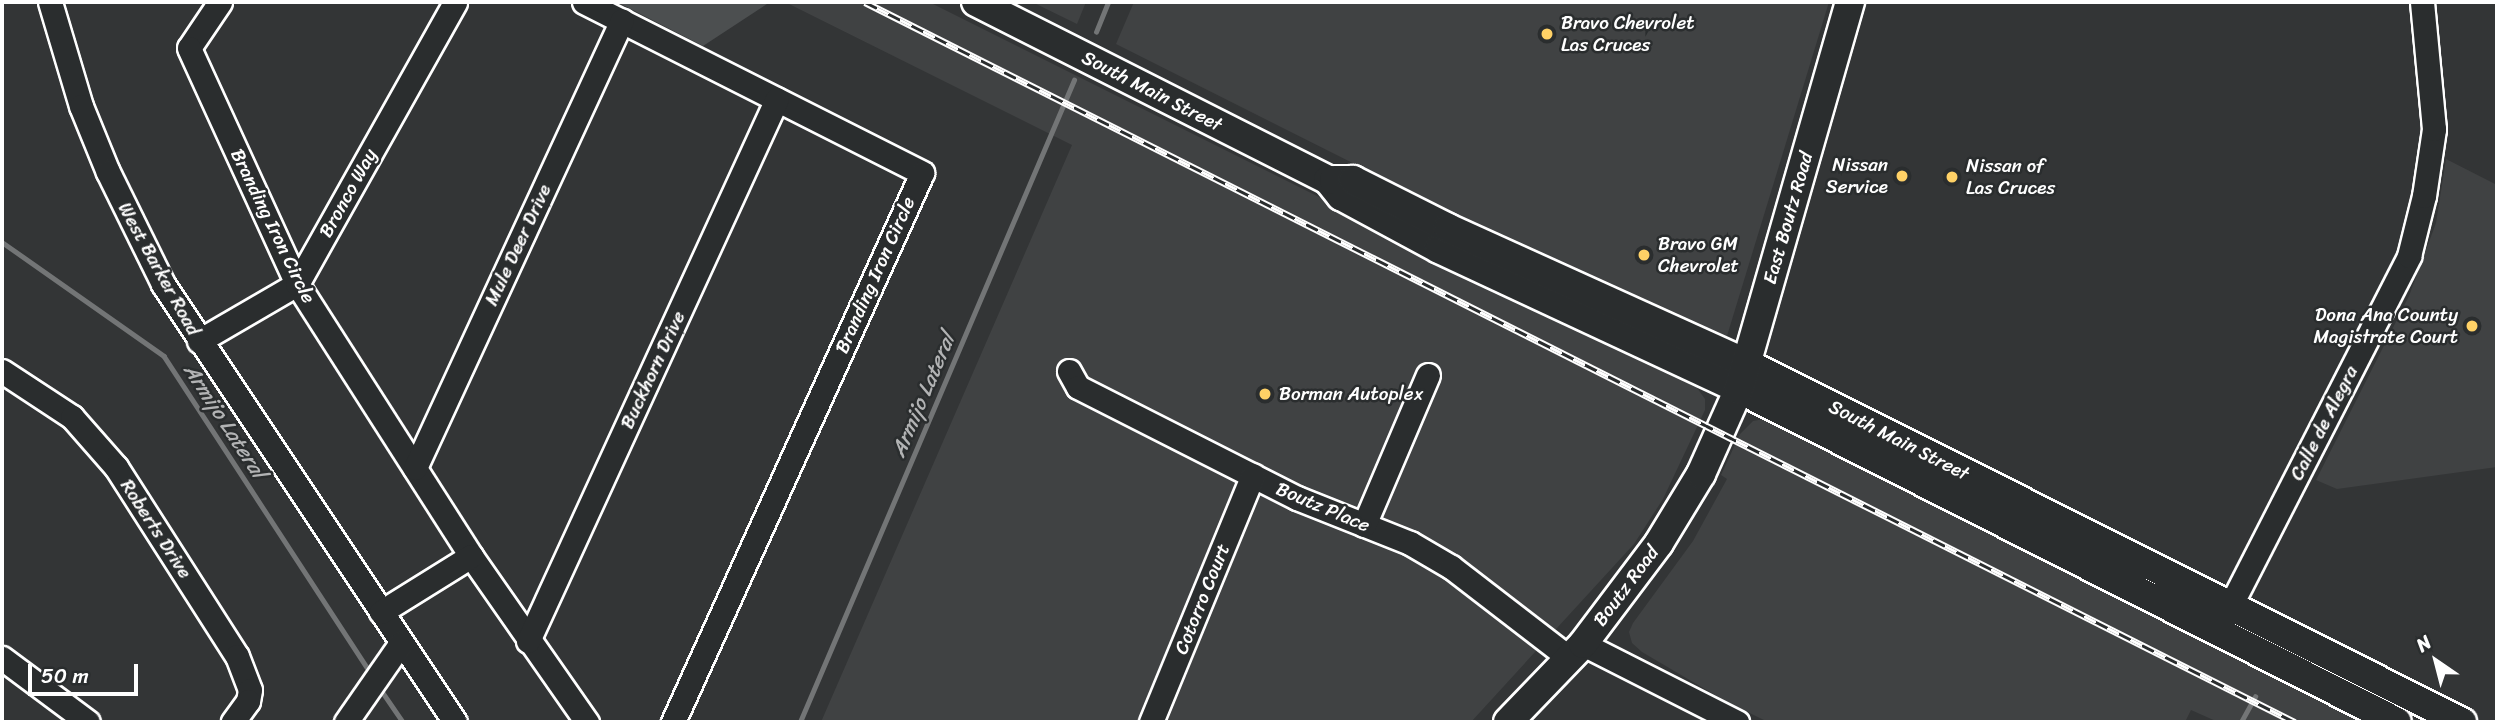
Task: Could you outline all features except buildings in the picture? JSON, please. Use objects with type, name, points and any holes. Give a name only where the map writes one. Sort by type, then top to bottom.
[{"type":"main road","name":"South Main Street","points":[[976,2],[1328,180],[1341,196],[1439,248],[1743,376],[2230,607],[2462,722]]},
{"type":"main road","name":"East Boutz Road","points":[[1720,433],[1743,376],[1850,2]]},
{"type":"main road","name":"South Main Street","points":[[1743,376],[2217,632],[2397,722]]},
{"type":"main road","name":"Boutz Road","points":[[1508,722],[1576,651],[1659,543],[1701,474],[1720,433]]},
{"type":"street","name":"West Barker Road","points":[[50,2],[81,106],[108,172],[163,284],[455,722]]},
{"type":"street","name":"Branding Iron Circle","points":[[220,2],[188,48],[297,284],[471,556],[587,722]]},
{"type":"street","name":"Bronco Way","points":[[297,284],[455,2]]},
{"type":"street","name":"Branding Iron Circle","points":[[584,2],[922,173],[673,722]]},
{"type":"street","name":"Calle de Alegra","points":[[2217,632],[2409,256],[2424,196],[2434,129],[2422,2]]},
{"type":"street","name":"Mule Deer Drive","points":[[415,468],[622,21]]},
{"type":"street","name":"Buckhorn Drive","points":[[528,641],[777,99]]},
{"type":"street","points":[[199,341],[297,284]]},
{"type":"street","name":"Roberts Drive","points":[[2,371],[72,418],[116,467],[237,656],[250,690],[248,701],[233,722]]},
{"type":"street","name":"Boutz Place","points":[[1069,371],[1078,387],[1297,498],[1410,543],[1451,567],[1576,651],[1737,722]]},
{"type":"street","points":[[1364,525],[1428,375]]},
{"type":"street","name":"Cotorro Court","points":[[1151,722],[1253,475]]},
{"type":"street","points":[[381,612],[471,556]]},
{"type":"street","points":[[346,722],[401,643]]},
{"type":"street","points":[[2,658],[88,722]]},
{"type":"shaded area","points":[[617,2],[770,2],[703,46]]},
{"type":"shaded area","name":"Borman Autoplex","points":[[785,2],[929,2],[1695,385],[1705,399],[1705,410],[1663,499],[1634,544],[1471,722],[821,722],[1072,145]]},
{"type":"shaded area","points":[[1032,2],[1086,2],[1077,24]]},
{"type":"shaded area","name":"Bravo GM Chevrolet","points":[[1134,2],[1829,2],[1723,349],[1116,44]]},
{"type":"shaded area","points":[[2446,159],[2497,185],[2497,467],[2337,489],[2316,480],[2409,296],[2436,223]]},
{"type":"shaded area","points":[[1764,419],[2365,722],[2218,722],[2191,710],[2185,722],[1768,722],[1727,702],[1642,652],[1632,643],[1629,632],[1693,541],[1727,479],[1721,475],[1740,434],[1753,421]]},
{"type":"waterway","name":"Armijo Lateral","points":[[1096,32],[1108,2]]},
{"type":"waterway","name":"Armijo Lateral","points":[[800,722],[1074,80]]},
{"type":"waterway","name":"Armijo Lateral","points":[[2,242],[164,356],[368,669]]},
{"type":"waterway","name":"Armijo Lateral","points":[[379,687],[403,722]]},
{"type":"waterway","points":[[2241,722],[2255,697]]},
{"type":"railway","points":[[865,2],[2295,722]]},
{"type":"place","name":"Bravo Chevrolet Las Cruces","points":[[1547,34]]},
{"type":"place","name":"Nissan Service","points":[[1902,176]]},
{"type":"place","name":"Nissan of Las Cruces","points":[[1952,177]]},
{"type":"place","name":"Bravo GM Chevrolet","points":[[1644,255]]},
{"type":"place","name":"Dona Ana County Magistrate Court","points":[[2472,326]]},
{"type":"place","name":"Borman Autoplex","points":[[1265,394]]}]
